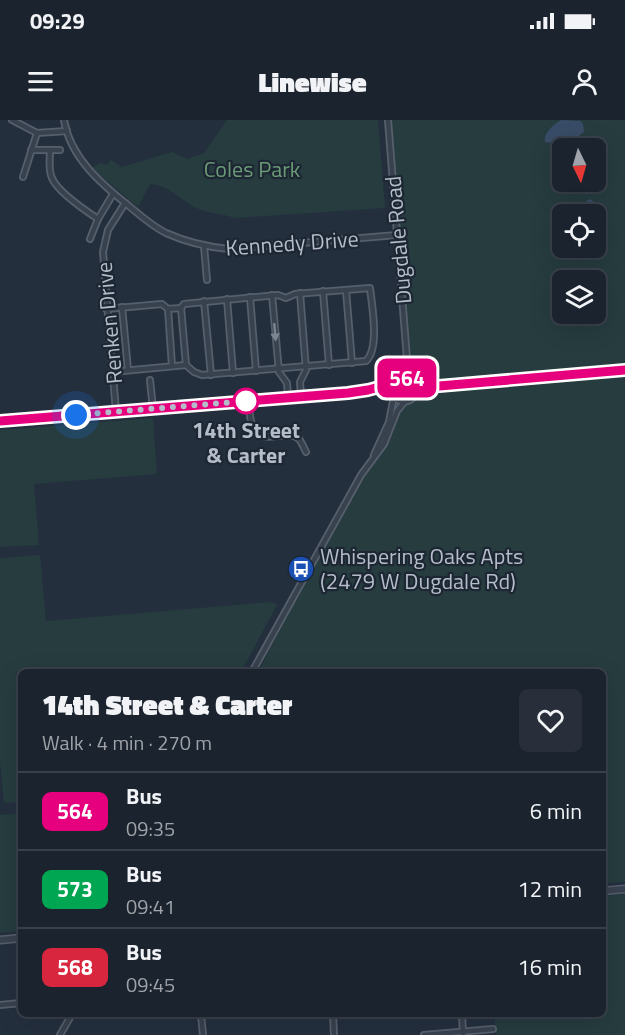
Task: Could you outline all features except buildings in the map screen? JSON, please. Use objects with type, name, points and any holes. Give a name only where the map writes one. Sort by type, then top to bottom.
[{"type":"street","points":[[12,120],[37,133],[67,131]]},
{"type":"street","name":"Kennedy Drive","points":[[63,120],[82,161],[95,178],[151,224],[165,232],[204,246],[244,249],[397,235]]},
{"type":"street","name":"Dugdale Road","points":[[388,120],[407,359]]},
{"type":"street","points":[[23,177],[37,133]]},
{"type":"street","points":[[31,150],[60,150]]},
{"type":"street","points":[[50,150],[51,174],[54,183],[98,219]]},
{"type":"street","points":[[90,239],[98,219],[113,194]]},
{"type":"street","name":"Renken Drive","points":[[116,412],[103,262],[105,239],[114,218],[125,203]]},
{"type":"street","points":[[204,246],[207,280]]},
{"type":"street","points":[[106,309],[162,304],[168,309],[181,308],[186,303],[204,301],[272,295],[286,298],[300,293],[370,288],[371,293],[373,350],[366,361],[211,375],[198,375],[186,365],[111,372]]},
{"type":"street","points":[[346,290],[352,363]]},
{"type":"street","points":[[323,291],[329,365]]},
{"type":"street","points":[[300,293],[306,367],[305,375],[300,382],[301,396]]},
{"type":"street","points":[[272,295],[278,369],[287,383],[288,398]]},
{"type":"street","points":[[250,297],[256,371]]},
{"type":"street","points":[[227,299],[233,373]]},
{"type":"street","points":[[204,301],[211,375]]},
{"type":"street","points":[[122,307],[128,370]]},
{"type":"street","points":[[181,308],[186,365]]},
{"type":"street","points":[[168,309],[172,366]]},
{"type":"street","points":[[405,401],[398,400],[392,389],[407,359]]},
{"type":"street","points":[[407,359],[416,391],[413,397]]},
{"type":"street","points":[[368,390],[407,378],[414,383],[439,386],[625,370]]},
{"type":"street","points":[[150,380],[153,409]]},
{"type":"street","points":[[254,669],[361,475],[384,444],[399,408],[405,401],[439,386]]},
{"type":"street","points":[[0,421],[368,390],[385,391],[394,395]]},
{"type":"street","points":[[372,460],[389,422],[394,395]]},
{"type":"street","points":[[248,401],[251,420],[256,432],[264,437],[293,436],[301,442],[306,452]]},
{"type":"street","points":[[606,891],[625,889]]},
{"type":"street","points":[[0,940],[18,939]]},
{"type":"street","points":[[0,1005],[18,1003]]},
{"type":"street","points":[[60,1035],[70,1017]]},
{"type":"street","points":[[201,1017],[203,1035]]},
{"type":"street","points":[[333,1017],[334,1035]]},
{"type":"street","points":[[462,1017],[463,1033]]},
{"type":"street","points":[[424,1035],[493,1029]]},
{"type":"green space","name":"Coles Park","points":[[227,120],[378,120],[385,208],[235,218],[199,209],[170,191],[150,184],[138,207],[91,168],[100,163],[106,165],[111,160],[122,167],[172,152],[187,159],[204,153]]},
{"type":"green space","points":[[391,120],[625,120],[625,365],[454,380],[428,385],[417,381],[411,367]]},
{"type":"green space","points":[[625,375],[625,882],[606,883],[606,669],[260,669],[348,499],[393,433],[401,407],[426,394],[456,388]]},
{"type":"green space","points":[[153,418],[157,474],[34,484],[39,545],[0,547],[0,430]]},
{"type":"green space","points":[[40,555],[46,621],[271,602],[277,605],[243,669],[18,669],[18,802],[4,803],[0,762],[0,558]]},
{"type":"green space","points":[[18,813],[18,931],[0,933],[0,815]]},
{"type":"green space","points":[[625,894],[625,1035],[496,1035],[494,1017],[606,1017],[606,896]]},
{"type":"water","points":[[561,120],[580,121],[584,132],[575,138],[552,138],[552,143],[545,142],[547,132]]},
{"type":"water","points":[[589,199],[596,204],[583,204]]},
{"type":"bus line","name":"564","points":[[0,421],[348,393],[394,383],[404,377],[415,384],[426,387],[625,370]]},
{"type":"place","name":"14th Street & Carter","points":[[246,401]]},
{"type":"place","name":"Whispering Oaks Apts (2479 W Dugdale Rd)","points":[[301,569]]},
{"type":"route","points":[[76,415],[248,401],[246,401]]}]
